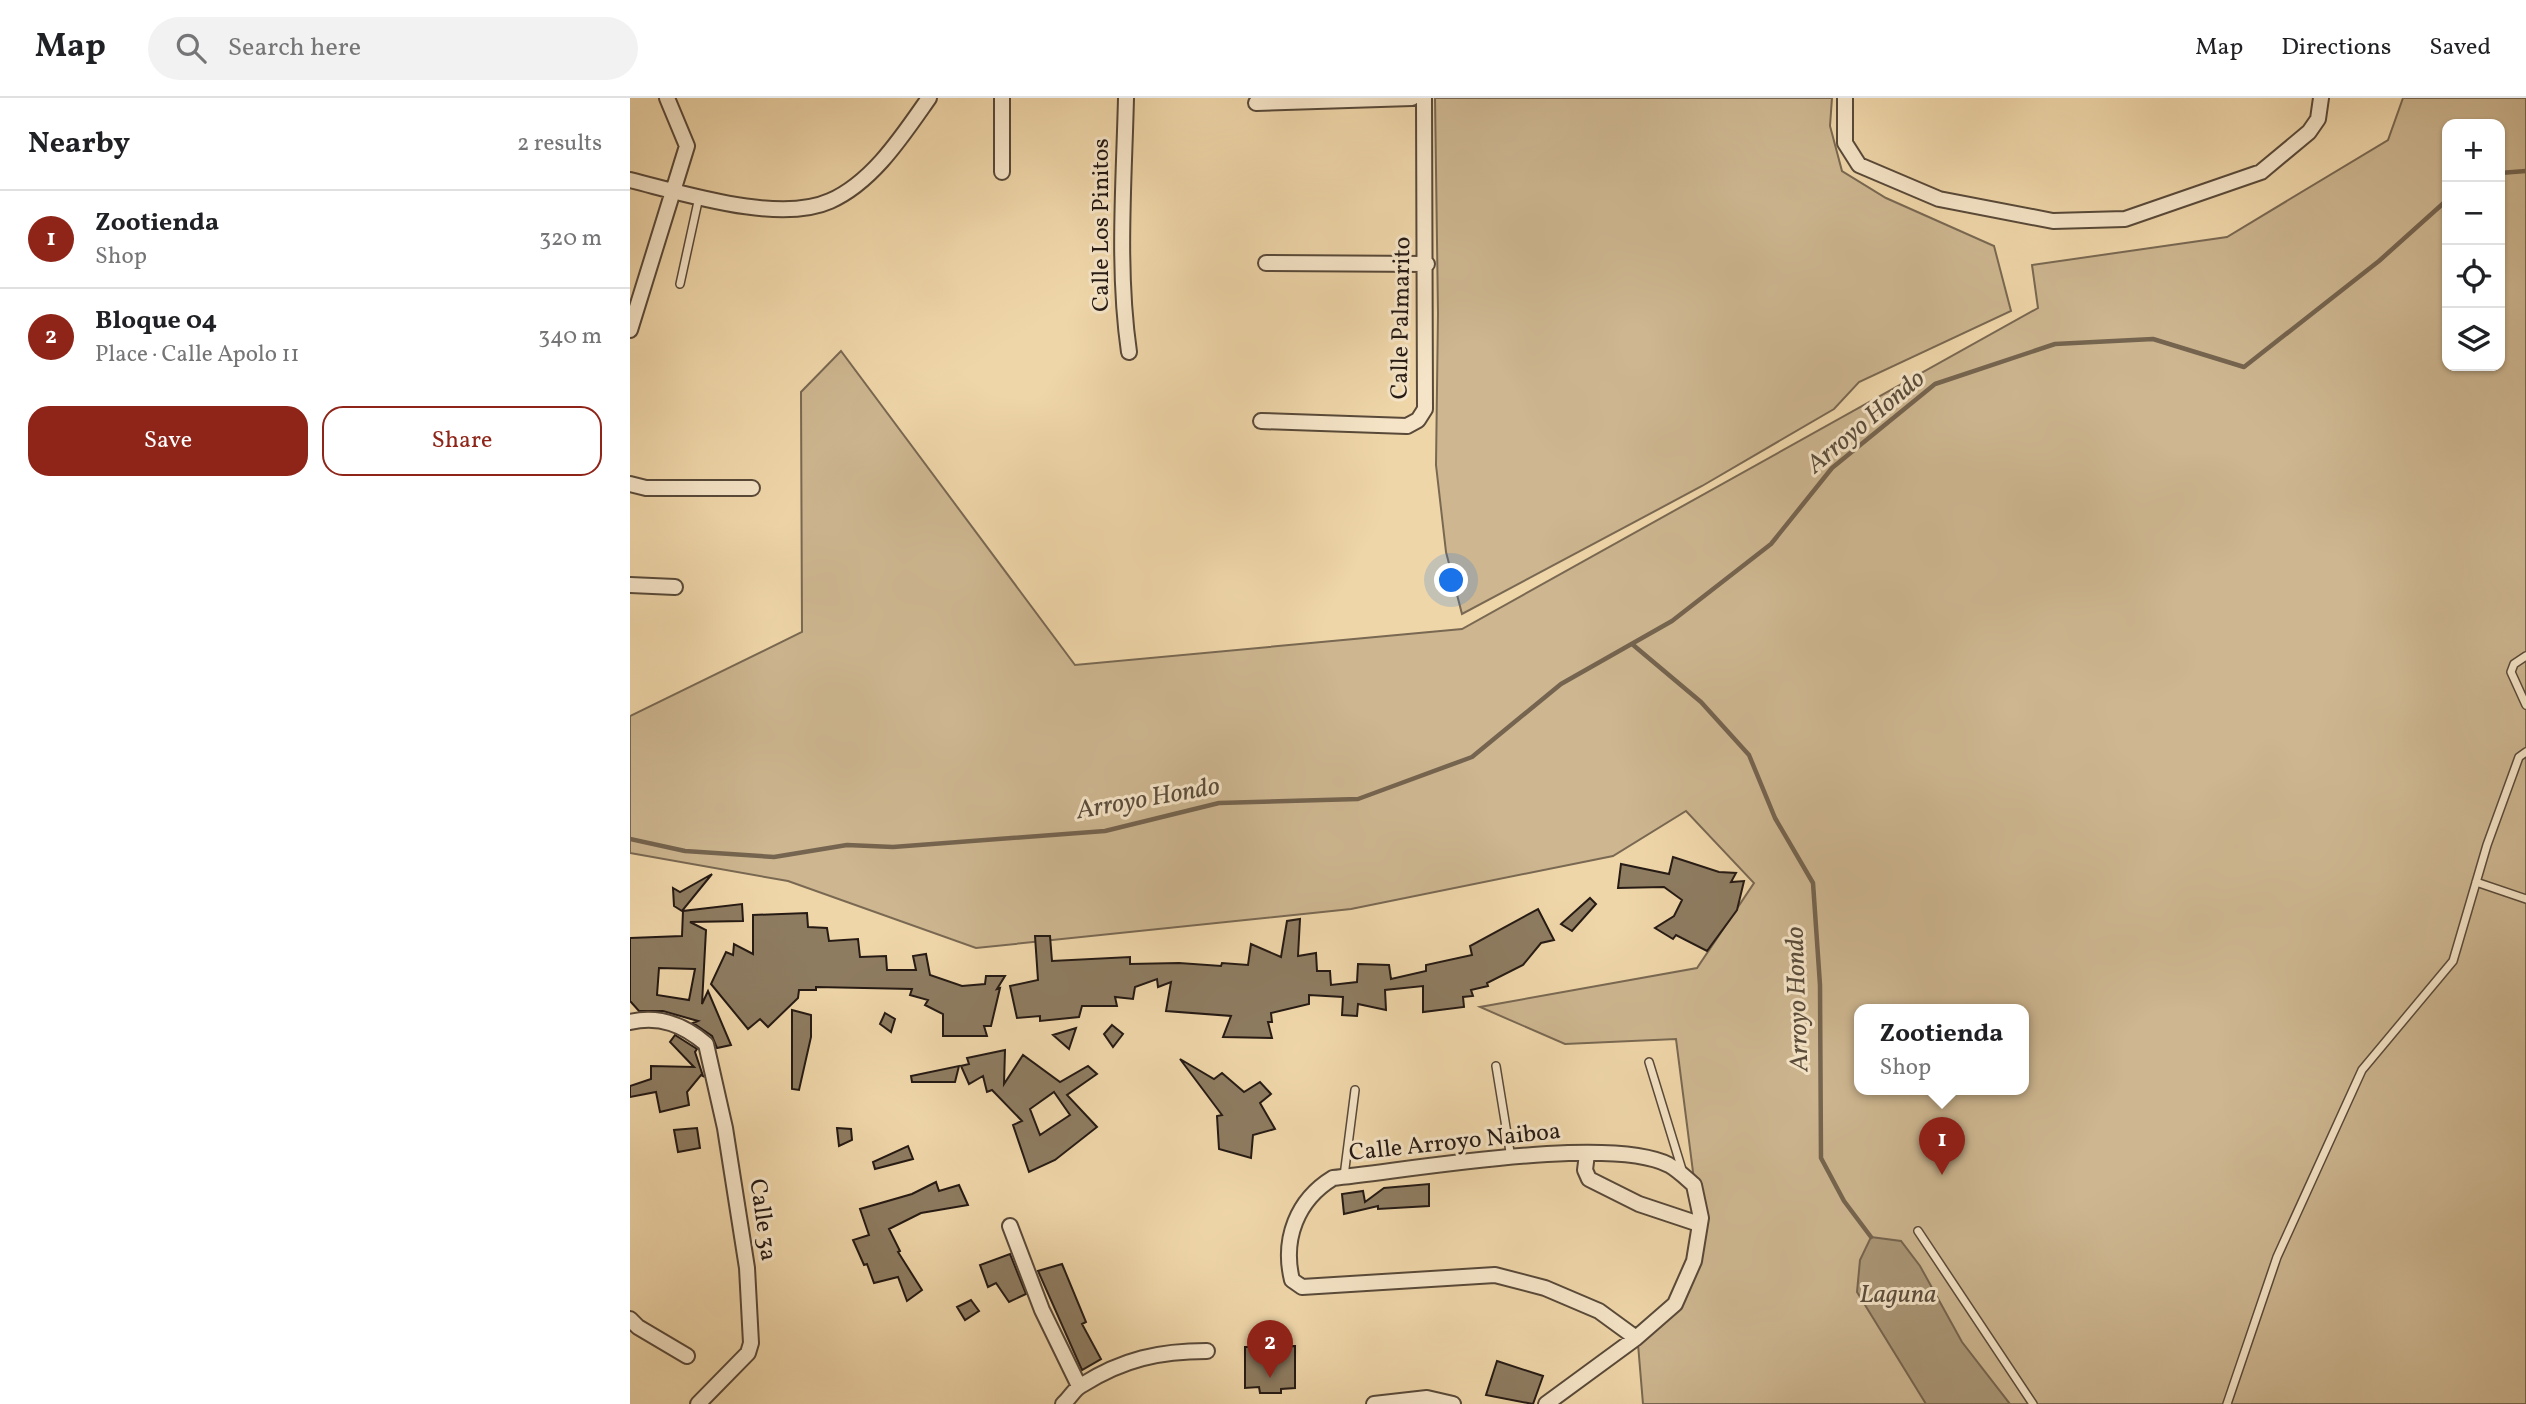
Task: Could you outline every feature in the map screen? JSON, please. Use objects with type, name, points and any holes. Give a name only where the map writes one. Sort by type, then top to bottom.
[{"type":"street","points":[[630,330],[687,145],[667,98]]},
{"type":"street","points":[[630,180],[699,197],[757,206],[789,208],[828,202],[847,191],[895,147],[929,98]]},
{"type":"street","points":[[1002,98],[1002,172]]},
{"type":"street","name":"Calle Los Pinitos","points":[[1126,98],[1123,235],[1125,324],[1129,352]]},
{"type":"street","points":[[1256,103],[1412,98]]},
{"type":"street","name":"Calle Palmarito","points":[[1261,421],[1407,426],[1418,420],[1425,409],[1427,264],[1424,98]]},
{"type":"street","points":[[1845,98],[1845,143],[1859,165],[1939,199],[2053,221],[2125,219],[2261,172],[2309,132],[2318,119],[2321,98]]},
{"type":"street","points":[[1266,263],[1427,264]]},
{"type":"street","points":[[630,484],[646,488],[752,488]]},
{"type":"street","points":[[630,585],[675,587]]},
{"type":"street","name":"Calle 3a","points":[[630,1022],[660,1020],[691,1031],[706,1044],[723,1115],[747,1268],[752,1332],[748,1353],[698,1404]]},
{"type":"street","points":[[1587,1154],[1585,1170],[1588,1179],[1639,1204],[1699,1224]]},
{"type":"street","name":"Calle Arroyo Naiboa","points":[[1636,1338],[1600,1311],[1545,1288],[1495,1275],[1302,1287],[1292,1280],[1287,1263],[1299,1209],[1313,1190],[1333,1178],[1511,1158],[1587,1154],[1630,1156],[1668,1164],[1689,1181]]},
{"type":"street","points":[[1546,1404],[1636,1338],[1675,1304],[1694,1261],[1701,1218],[1689,1181]]},
{"type":"street","points":[[1010,1226],[1042,1311],[1079,1386]]},
{"type":"street","points":[[633,1328],[687,1356]]},
{"type":"street","points":[[1063,1404],[1079,1386],[1142,1356],[1159,1352],[1207,1351]]},
{"type":"street","points":[[1374,1404],[1427,1398],[1453,1404]]},
{"type":"lane","points":[[680,284],[699,197]]},
{"type":"lane","points":[[2526,656],[2514,663],[2511,672],[2526,705]]},
{"type":"lane","points":[[2227,1404],[2277,1257],[2362,1070],[2453,961],[2476,881],[2526,746]]},
{"type":"lane","points":[[2476,881],[2526,899]]},
{"type":"lane","points":[[1649,1062],[1689,1181]]},
{"type":"lane","points":[[1496,1066],[1511,1158]]},
{"type":"lane","points":[[1344,1177],[1354,1090]]},
{"type":"lane","points":[[1918,1231],[2034,1404]]},
{"type":"shaded area","points":[[1435,98],[1832,98],[1830,126],[1842,171],[1886,198],[1994,246],[2011,311],[1859,382],[1834,409],[1702,486],[1462,614],[1446,552],[1436,465],[1438,313]]},
{"type":"shaded area","points":[[2403,98],[2526,98],[2526,1404],[1643,1404],[1638,1344],[1703,1250],[1676,1039],[1565,1044],[1480,1007],[1697,968],[1754,883],[1686,811],[1613,856],[1351,909],[976,948],[788,881],[630,853],[630,716],[802,632],[801,392],[841,351],[1075,665],[1462,629],[2038,308],[2032,265],[2227,237],[2388,140]]},
{"type":"water","name":"Laguna","points":[[1871,1237],[1901,1241],[1920,1266],[1962,1342],[2010,1404],[1926,1404],[1857,1292],[1860,1260]]},
{"type":"building","points":[[1673,857],[1719,872],[1736,873],[1731,882],[1744,881],[1737,910],[1707,951],[1676,935],[1673,939],[1655,928],[1674,916],[1682,900],[1664,887],[1618,888],[1621,864],[1669,874]]},
{"type":"building","points":[[712,874],[682,911],[674,906],[673,888],[680,892]]},
{"type":"building","points":[[1590,898],[1596,904],[1572,931],[1561,924]]},
{"type":"building","points":[[742,904],[743,921],[690,922],[706,930],[702,1004],[708,991],[731,1045],[717,1048],[712,1036],[693,1023],[698,1021],[663,1011],[639,1011],[630,1001],[630,938],[682,936],[683,911]],"holes":[[[659,968],[695,969],[689,1000],[657,995]]]},
{"type":"building","points":[[1538,909],[1554,940],[1541,943],[1523,965],[1487,983],[1488,986],[1471,990],[1473,996],[1463,997],[1464,1007],[1423,1012],[1423,986],[1385,990],[1386,1010],[1358,1004],[1357,1016],[1342,1015],[1343,997],[1309,995],[1309,1004],[1271,1013],[1272,1022],[1268,1022],[1272,1038],[1223,1037],[1231,1016],[1166,1011],[1171,982],[1158,987],[1157,979],[1135,987],[1133,999],[1115,997],[1117,1006],[1082,1006],[1079,1017],[1040,1021],[1040,1016],[1017,1018],[1010,986],[1038,980],[1035,936],[1050,936],[1052,961],[1130,957],[1130,964],[1248,965],[1251,944],[1281,957],[1287,921],[1300,919],[1298,956],[1316,953],[1317,971],[1330,971],[1331,985],[1357,982],[1358,964],[1389,965],[1391,979],[1426,971],[1426,965],[1472,955],[1470,946]]},
{"type":"building","points":[[807,913],[808,927],[827,928],[829,941],[858,939],[860,957],[886,956],[887,970],[916,970],[913,956],[926,954],[930,975],[962,986],[985,984],[986,976],[1005,976],[997,989],[1000,988],[991,1026],[984,1026],[987,1036],[943,1036],[943,1014],[925,1005],[928,1000],[910,995],[912,989],[816,987],[816,990],[799,990],[798,998],[768,1027],[760,1019],[748,1029],[711,984],[726,952],[733,955],[734,944],[753,954],[753,915]]},
{"type":"building","points":[[792,1010],[811,1015],[811,1037],[799,1090],[792,1089]]},
{"type":"building","points":[[885,1013],[895,1019],[891,1032],[880,1024]]},
{"type":"building","points":[[1112,1025],[1123,1034],[1113,1047],[1104,1034]]},
{"type":"building","points":[[1076,1028],[1069,1049],[1053,1035]]},
{"type":"building","points":[[675,1035],[697,1049],[695,1052],[703,1076],[701,1075],[687,1092],[689,1105],[660,1112],[656,1092],[630,1097],[630,1086],[651,1079],[651,1066],[694,1067],[670,1042]]},
{"type":"building","points":[[1005,1050],[1004,1084],[1023,1055],[1060,1082],[1088,1066],[1097,1074],[1067,1095],[1097,1127],[1055,1160],[1029,1172],[1013,1125],[1022,1121],[992,1090],[987,1092],[983,1076],[969,1084],[961,1066],[969,1064],[967,1058]],"holes":[[[1054,1092],[1070,1115],[1040,1135],[1030,1109]]]},
{"type":"building","points":[[1180,1059],[1214,1079],[1222,1073],[1244,1092],[1260,1082],[1271,1094],[1260,1103],[1275,1129],[1253,1135],[1251,1158],[1219,1149],[1217,1116],[1222,1115]]},
{"type":"building","points":[[959,1066],[955,1082],[912,1082],[911,1076]]},
{"type":"building","points":[[697,1128],[700,1148],[678,1152],[674,1130]]},
{"type":"building","points":[[837,1128],[851,1129],[852,1140],[839,1146]]},
{"type":"building","points":[[908,1146],[913,1159],[875,1169],[873,1162]]},
{"type":"building","points":[[936,1182],[939,1191],[959,1185],[968,1205],[921,1213],[889,1229],[900,1251],[898,1252],[922,1290],[907,1301],[898,1277],[874,1283],[867,1264],[864,1265],[853,1240],[869,1235],[860,1209],[912,1194]]},
{"type":"building","points":[[1429,1184],[1429,1206],[1378,1209],[1378,1206],[1344,1214],[1342,1194],[1363,1191],[1365,1202],[1384,1188]]},
{"type":"building","points":[[1010,1254],[1026,1294],[1009,1302],[996,1283],[988,1287],[980,1265]]},
{"type":"building","points":[[1062,1264],[1086,1322],[1082,1324],[1101,1359],[1082,1370],[1038,1271]]},
{"type":"building","points":[[971,1300],[979,1311],[965,1320],[957,1307]]},
{"type":"building","points":[[1295,1346],[1295,1388],[1281,1389],[1281,1393],[1260,1393],[1259,1387],[1245,1388],[1245,1347]]},
{"type":"building","points":[[1497,1361],[1543,1376],[1533,1404],[1486,1395]]},
{"type":"waterway","name":"Arroyo Hondo","points":[[2505,173],[2526,171]]},
{"type":"waterway","name":"Arroyo Hondo","points":[[630,839],[685,851],[774,857],[847,845],[893,847],[1105,831],[1219,803],[1358,799],[1472,757],[1561,684],[1672,621],[1771,544],[1832,468],[1935,384],[2055,344],[2153,339],[2244,367],[2379,261],[2442,204]]},
{"type":"waterway","name":"Arroyo Hondo","points":[[1632,644],[1701,702],[1749,755],[1775,818],[1813,883],[1820,985],[1821,1158],[1844,1201],[1871,1237]]},
{"type":"place","name":"Zootienda","points":[[1942,1175]]},
{"type":"place","name":"Bloque 04","points":[[1270,1378]]}]
